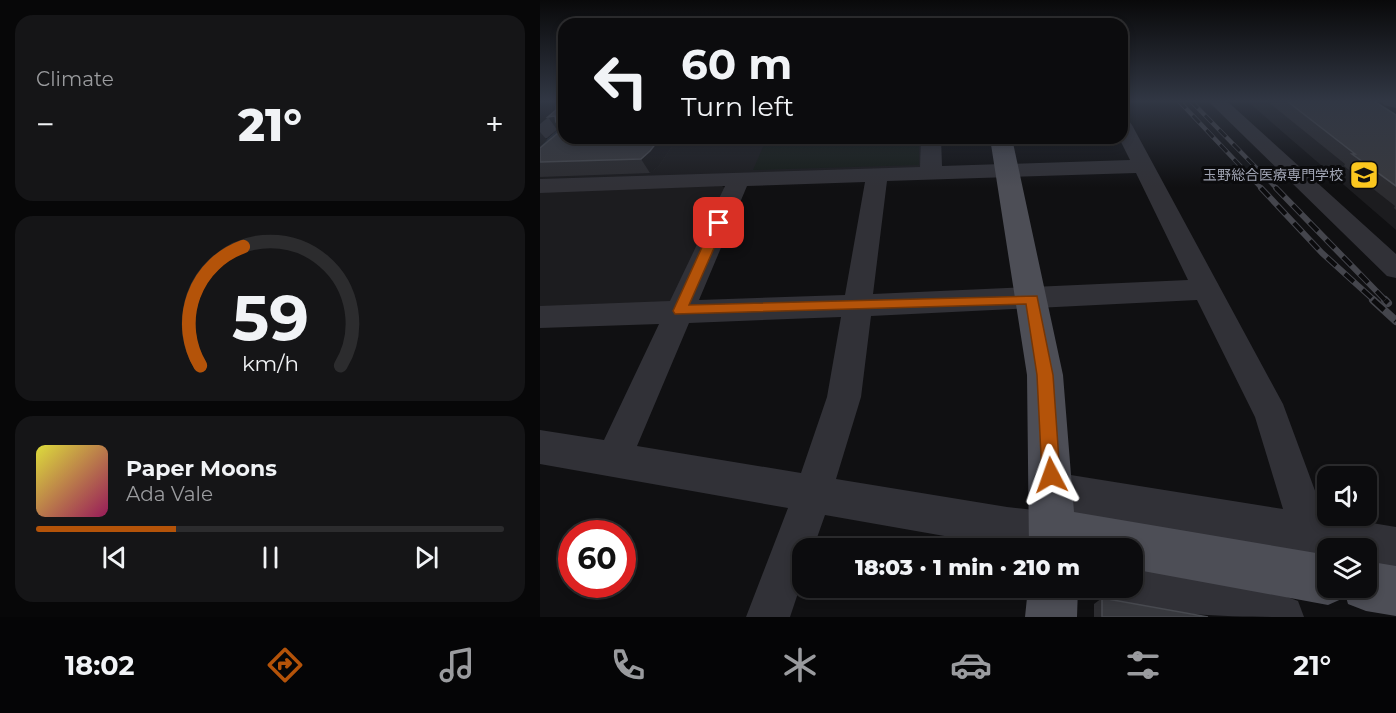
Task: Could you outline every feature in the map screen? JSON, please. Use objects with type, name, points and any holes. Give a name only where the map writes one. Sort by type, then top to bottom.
[{"type":"main road","points":[[1004,154],[1045,375],[1053,524],[1317,578]]},
{"type":"main road","points":[[1377,588],[1396,591]]},
{"type":"main road","points":[[1051,617],[1052,598]]},
{"type":"street","points":[[1249,130],[1396,269]]},
{"type":"street","points":[[1265,130],[1396,249]]},
{"type":"street","points":[[1128,137],[1271,415],[1310,533]]},
{"type":"street","points":[[931,144],[931,173]]},
{"type":"street","points":[[540,186],[931,173],[1004,154],[1142,166]]},
{"type":"street","points":[[768,617],[813,494],[844,397],[877,175]]},
{"type":"street","points":[[613,460],[739,179]]},
{"type":"street","points":[[540,317],[1032,299],[1206,289]]},
{"type":"street","points":[[540,447],[1007,527],[1053,524],[1310,533],[1396,547]]},
{"type":"street","points":[[1143,589],[1282,617]]},
{"type":"shaded area","name":"玉野総合医療専門学校","points":[[1280,130],[1396,130],[1396,230]]},
{"type":"shaded area","points":[[565,144],[925,144],[920,169],[540,180],[540,167]]},
{"type":"shaded area","points":[[764,144],[919,144],[919,165],[753,170]]},
{"type":"shaded area","points":[[721,185],[727,190],[678,299],[667,305],[540,311],[540,191]]},
{"type":"building","points":[[1324,130],[1396,130],[1396,186],[1352,154],[1355,154]]},
{"type":"building","points":[[558,133],[558,144],[655,144],[641,159],[540,162],[540,148]]},
{"type":"building","points":[[1102,598],[1208,617],[1102,617]]},
{"type":"waterway","points":[[540,148],[558,132]]},
{"type":"railway","points":[[1206,130],[1263,190]]},
{"type":"railway","points":[[1219,130],[1278,190]]},
{"type":"railway","points":[[1261,188],[1322,253],[1375,301]]},
{"type":"railway","points":[[1276,188],[1386,301]]},
{"type":"railway","points":[[1373,300],[1396,321]]},
{"type":"place","name":"玉野総合医療専門学校","points":[[1364,175]]},
{"type":"route","points":[[719,223],[680,311],[1032,299],[1045,375],[1051,475]]}]
